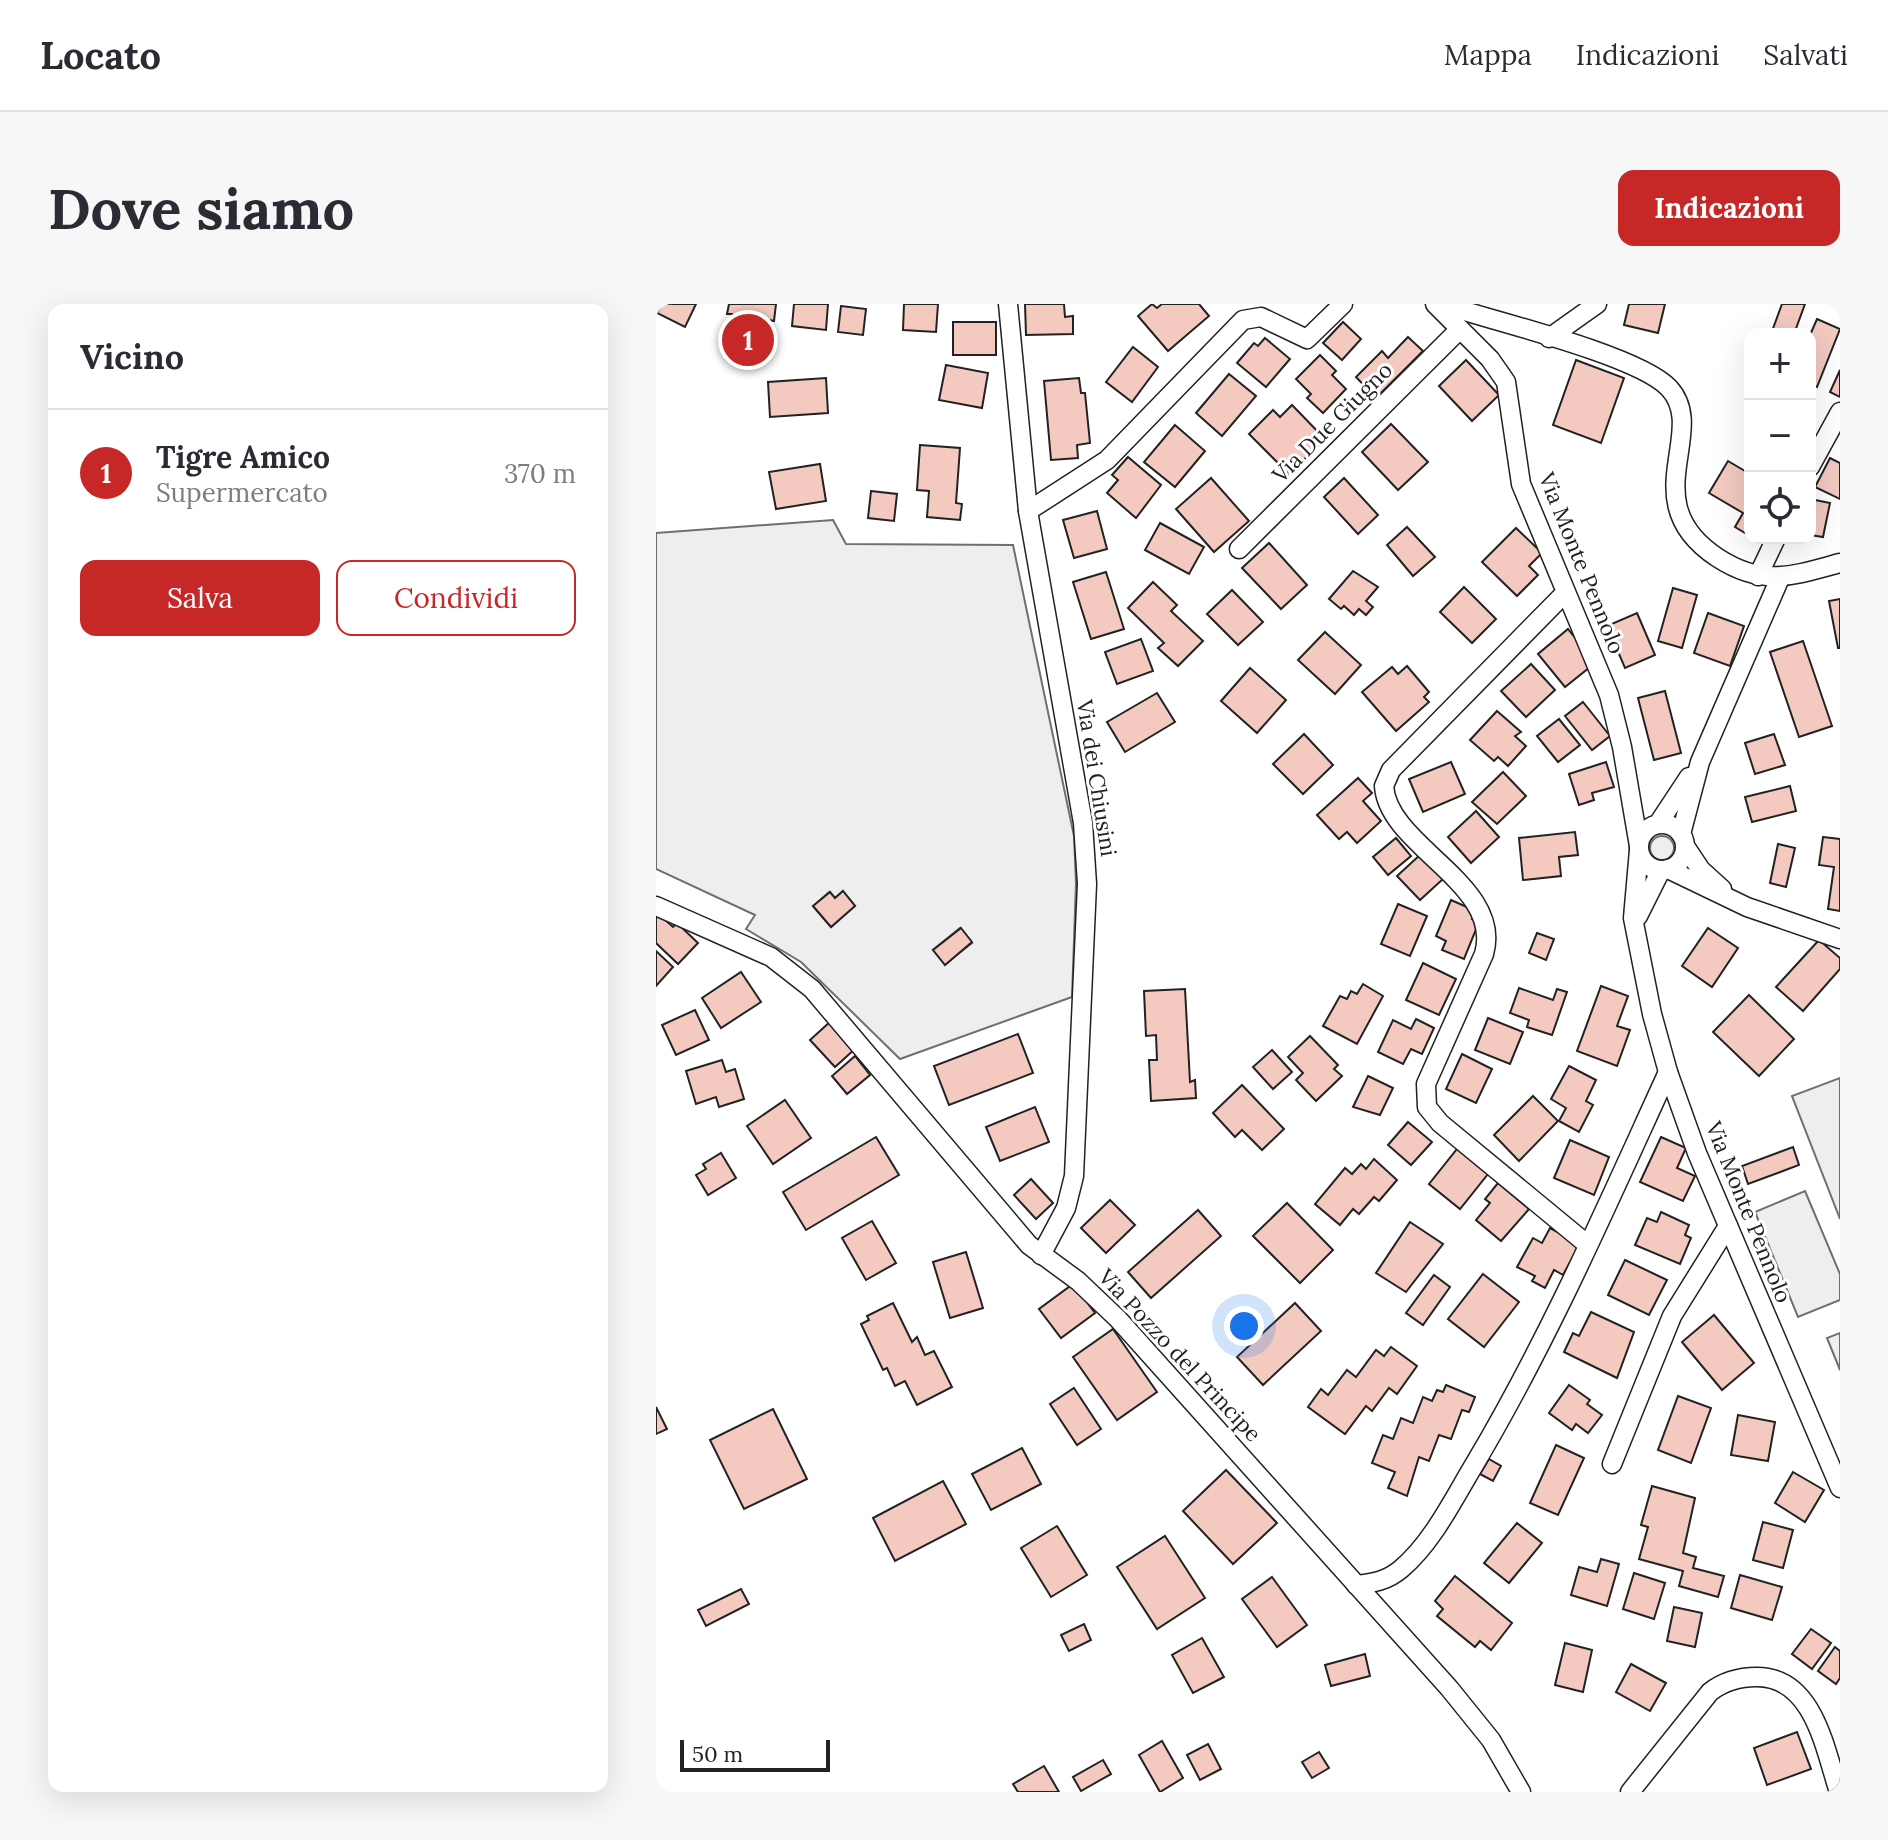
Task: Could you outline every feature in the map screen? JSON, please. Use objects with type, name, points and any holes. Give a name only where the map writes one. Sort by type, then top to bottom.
[{"type":"street","name":"Via dei Chiusini","points":[[1008,304],[1028,511],[1083,823],[1087,874],[1073,1184],[1066,1208],[1041,1255]]},
{"type":"street","points":[[1028,511],[1107,460],[1243,320],[1261,317],[1307,339],[1343,304]]},
{"type":"street","name":"Via Monte Pennolo","points":[[1435,304],[1490,359],[1506,382],[1521,484],[1609,695],[1639,848],[1633,918],[1637,947],[1668,1072],[1728,1226],[1840,1488]]},
{"type":"street","points":[[1441,304],[1637,367],[1661,380],[1673,393],[1680,409],[1676,487],[1679,518],[1686,532],[1707,551],[1731,566],[1758,576],[1780,578],[1840,563]]},
{"type":"street","points":[[1549,338],[1597,304]]},
{"type":"street","name":"Via Due Giugno","points":[[1239,549],[1460,329]]},
{"type":"street","points":[[1816,456],[1840,412]]},
{"type":"street","points":[[1758,576],[1773,544]]},
{"type":"street","points":[[1664,870],[1683,858],[1683,840],[1700,762],[1780,578]]},
{"type":"street","points":[[1565,593],[1391,770],[1384,786],[1391,808],[1471,898],[1487,931],[1484,954],[1426,1084],[1427,1107],[1440,1123],[1588,1245]]},
{"type":"street","points":[[1700,762],[1639,848],[1647,865],[1747,907],[1840,939]]},
{"type":"street","name":"Via Monte Pennolo","points":[[1626,770],[1654,826]]},
{"type":"street","points":[[1654,826],[1671,825],[1708,877],[1747,907]]},
{"type":"street","name":"Via Monte Pennolo","points":[[1637,947],[1639,914],[1664,870]]},
{"type":"street","name":"Via Pozzo del Principe","points":[[656,906],[757,949],[803,981],[1041,1255],[1078,1281],[1118,1319],[1471,1713],[1521,1792]]},
{"type":"street","points":[[1356,1585],[1392,1576],[1428,1538],[1522,1383],[1668,1072]]},
{"type":"street","points":[[1612,1464],[1672,1316],[1728,1226]]},
{"type":"street","points":[[1630,1792],[1710,1692],[1734,1680],[1755,1677],[1782,1682],[1804,1700],[1817,1725],[1839,1792]]},
{"type":"shaded area","points":[[833,520],[846,544],[1013,545],[1074,836],[1076,883],[1072,997],[900,1059],[801,962],[746,929],[755,915],[656,869],[656,533]],"holes":[[[843,891],[855,906],[831,927],[813,906],[829,892],[835,898]],[[960,928],[972,943],[945,964],[933,950]]]},
{"type":"shaded area","points":[[1662,836],[1671,839],[1674,848],[1671,857],[1662,860],[1653,857],[1650,848],[1653,839]]},
{"type":"shaded area","points":[[1840,1078],[1840,1219],[1792,1096]]},
{"type":"shaded area","points":[[1805,1191],[1840,1274],[1840,1300],[1798,1317],[1755,1212]]},
{"type":"shaded area","points":[[1840,1333],[1840,1370],[1827,1338]]},
{"type":"building","points":[[662,304],[696,304],[685,327],[657,313]]},
{"type":"building","points":[[729,304],[776,304],[774,321],[769,320],[764,363],[727,358],[732,314],[727,314]]},
{"type":"building","points":[[794,304],[828,304],[826,330],[792,326]]},
{"type":"building","points":[[904,304],[938,304],[936,332],[903,330]]},
{"type":"building","points":[[1025,304],[1064,304],[1065,317],[1073,316],[1073,334],[1026,335]]},
{"type":"building","points":[[1152,304],[1157,308],[1162,304],[1199,304],[1209,316],[1168,351],[1138,316]]},
{"type":"building","points":[[1629,304],[1665,304],[1658,333],[1624,325]]},
{"type":"building","points":[[1782,304],[1805,304],[1796,328],[1773,328]]},
{"type":"building","points":[[841,306],[866,309],[863,335],[838,332]]},
{"type":"building","points":[[1817,319],[1840,329],[1817,387],[1816,328],[1813,328]]},
{"type":"building","points":[[953,322],[996,322],[996,355],[953,355]]},
{"type":"building","points":[[1343,322],[1361,339],[1342,360],[1323,343]]},
{"type":"building","points":[[1408,337],[1423,351],[1376,398],[1356,377],[1382,351],[1388,358]]},
{"type":"building","points":[[1265,338],[1290,359],[1266,387],[1237,363],[1254,343],[1258,346]]},
{"type":"building","points":[[1133,347],[1158,367],[1132,402],[1106,382]]},
{"type":"building","points":[[1320,355],[1336,371],[1332,375],[1346,389],[1323,413],[1307,398],[1311,394],[1296,379]]},
{"type":"building","points":[[1466,360],[1499,395],[1472,421],[1439,386]]},
{"type":"building","points":[[1576,360],[1624,378],[1601,443],[1553,425]]},
{"type":"building","points":[[946,365],[988,373],[982,408],[939,400]]},
{"type":"building","points":[[1840,370],[1840,397],[1830,392]]},
{"type":"building","points":[[1229,374],[1256,396],[1222,436],[1196,413]]},
{"type":"building","points":[[826,378],[828,413],[770,417],[768,382]]},
{"type":"building","points":[[1079,378],[1081,393],[1085,393],[1090,443],[1077,445],[1078,458],[1051,460],[1044,381]]},
{"type":"building","points":[[1292,405],[1325,439],[1289,474],[1249,434],[1273,410],[1280,417]]},
{"type":"building","points":[[1391,424],[1428,462],[1398,490],[1362,452]]},
{"type":"building","points":[[1175,425],[1205,451],[1175,487],[1144,462]]},
{"type":"building","points":[[920,445],[960,448],[956,503],[962,504],[960,520],[927,517],[929,491],[917,490]]},
{"type":"building","points":[[1128,457],[1161,485],[1136,518],[1107,493],[1118,480],[1112,475]]},
{"type":"building","points":[[1830,458],[1840,463],[1840,499],[1816,485]]},
{"type":"building","points":[[1728,461],[1744,470],[1744,532],[1735,527],[1743,513],[1709,493]]},
{"type":"building","points":[[820,464],[826,501],[776,509],[769,472]]},
{"type":"building","points":[[1211,478],[1249,521],[1214,552],[1176,509]]},
{"type":"building","points":[[1344,478],[1378,515],[1358,534],[1324,497]]},
{"type":"building","points":[[871,491],[897,494],[894,521],[868,518]]},
{"type":"building","points":[[1816,500],[1830,503],[1823,537],[1816,536]]},
{"type":"building","points":[[1097,511],[1107,549],[1074,558],[1063,520]]},
{"type":"building","points":[[1160,523],[1204,547],[1189,574],[1145,550]]},
{"type":"building","points":[[1407,527],[1435,557],[1413,576],[1387,545]]},
{"type":"building","points":[[1516,528],[1542,553],[1529,566],[1538,575],[1517,596],[1482,562]]},
{"type":"building","points":[[1269,543],[1307,585],[1281,609],[1242,568]]},
{"type":"building","points":[[1353,571],[1378,587],[1366,601],[1373,607],[1366,615],[1359,609],[1354,615],[1329,599]]},
{"type":"building","points":[[1106,572],[1124,629],[1091,639],[1073,582]]},
{"type":"building","points":[[1153,582],[1177,605],[1171,611],[1203,641],[1178,666],[1158,648],[1164,643],[1128,608]]},
{"type":"building","points":[[1464,587],[1496,619],[1472,643],[1440,612]]},
{"type":"building","points":[[1673,588],[1697,595],[1682,648],[1658,641]]},
{"type":"building","points":[[1232,590],[1263,622],[1238,645],[1207,614]]},
{"type":"building","points":[[1840,599],[1840,648],[1838,648],[1829,601]]},
{"type":"building","points":[[1637,613],[1655,655],[1625,668],[1607,626]]},
{"type":"building","points":[[1708,613],[1744,626],[1730,666],[1694,653]]},
{"type":"building","points":[[1568,629],[1595,663],[1565,687],[1538,654]]},
{"type":"building","points":[[1325,632],[1361,665],[1335,694],[1298,660]]},
{"type":"building","points":[[1141,639],[1153,671],[1117,684],[1105,652]]},
{"type":"building","points":[[1803,641],[1832,726],[1799,737],[1770,652]]},
{"type":"building","points":[[1531,664],[1555,690],[1526,717],[1501,691]]},
{"type":"building","points":[[1407,666],[1429,692],[1424,697],[1429,702],[1396,731],[1362,692],[1392,667],[1398,674]]},
{"type":"building","points":[[1250,668],[1286,700],[1257,733],[1221,701]]},
{"type":"building","points":[[1665,691],[1681,753],[1654,760],[1638,698]]},
{"type":"building","points":[[1157,693],[1175,722],[1125,752],[1107,722]]},
{"type":"building","points":[[1583,702],[1610,736],[1592,750],[1565,716]]},
{"type":"building","points":[[1497,711],[1521,732],[1515,736],[1526,746],[1508,766],[1498,757],[1494,761],[1470,740]]},
{"type":"building","points":[[1559,719],[1580,745],[1558,762],[1537,736]]},
{"type":"building","points":[[1304,734],[1333,765],[1303,794],[1273,764]]},
{"type":"building","points":[[1774,734],[1785,765],[1755,774],[1745,743]]},
{"type":"building","points":[[1451,762],[1465,794],[1423,812],[1409,779]]},
{"type":"building","points":[[1606,762],[1614,787],[1592,793],[1594,800],[1579,805],[1569,774]]},
{"type":"building","points":[[1503,772],[1526,796],[1497,824],[1472,802]]},
{"type":"building","points":[[1358,778],[1372,793],[1363,801],[1381,821],[1357,843],[1347,832],[1339,839],[1317,815]]},
{"type":"building","points":[[1790,786],[1796,811],[1752,822],[1745,797]]},
{"type":"building","points":[[1476,811],[1499,837],[1471,863],[1448,837]]},
{"type":"building","points":[[1575,832],[1578,855],[1559,857],[1561,876],[1523,880],[1519,838]]},
{"type":"building","points":[[1823,837],[1840,839],[1840,911],[1828,909],[1834,867],[1819,865]]},
{"type":"building","points":[[1396,838],[1411,856],[1388,875],[1373,857]]},
{"type":"building","points":[[1778,844],[1795,848],[1786,887],[1770,883]]},
{"type":"building","points":[[1421,854],[1443,879],[1420,900],[1397,876]]},
{"type":"building","points":[[843,891],[855,906],[831,927],[813,906],[830,892],[835,898]]},
{"type":"building","points":[[1451,900],[1476,911],[1472,919],[1479,922],[1464,959],[1442,950],[1446,941],[1436,936]]},
{"type":"building","points":[[1398,904],[1427,916],[1410,956],[1381,944]]},
{"type":"building","points":[[656,912],[673,927],[677,923],[698,943],[678,964],[656,943]]},
{"type":"building","points":[[961,928],[972,942],[945,965],[933,950]]},
{"type":"building","points":[[1708,928],[1738,948],[1712,987],[1682,966]]},
{"type":"building","points":[[1537,933],[1554,939],[1546,960],[1529,953]]},
{"type":"building","points":[[1819,940],[1840,958],[1840,969],[1803,1011],[1776,987]]},
{"type":"building","points":[[656,951],[673,967],[656,986]]},
{"type":"building","points":[[1423,963],[1456,979],[1439,1015],[1406,1000]]},
{"type":"building","points":[[741,972],[761,1002],[721,1028],[702,998]]},
{"type":"building","points":[[1363,984],[1383,996],[1357,1044],[1323,1026],[1340,996],[1347,999],[1351,991],[1357,994]]},
{"type":"building","points":[[1601,986],[1628,996],[1617,1026],[1630,1030],[1617,1066],[1577,1051]]},
{"type":"building","points":[[1519,988],[1553,1000],[1557,989],[1567,992],[1552,1035],[1527,1027],[1529,1020],[1510,1013]]},
{"type":"building","points":[[1185,989],[1190,1082],[1195,1080],[1196,1098],[1151,1101],[1149,1060],[1157,1060],[1156,1035],[1146,1036],[1144,991]]},
{"type":"building","points":[[1749,995],[1794,1039],[1759,1076],[1713,1032]]},
{"type":"building","points":[[695,1010],[709,1040],[676,1055],[662,1025]]},
{"type":"building","points":[[1488,1018],[1523,1032],[1510,1064],[1475,1050]]},
{"type":"building","points":[[1416,1019],[1434,1028],[1422,1054],[1411,1049],[1403,1064],[1378,1052],[1393,1020],[1411,1029]]},
{"type":"building","points":[[831,1021],[856,1048],[835,1067],[810,1040]]},
{"type":"building","points":[[1018,1034],[1033,1073],[949,1105],[934,1066]]},
{"type":"building","points":[[1310,1036],[1338,1065],[1334,1069],[1342,1076],[1316,1101],[1296,1080],[1303,1073],[1288,1057]]},
{"type":"building","points":[[1272,1050],[1292,1072],[1273,1089],[1253,1067]]},
{"type":"building","points":[[1462,1054],[1492,1069],[1476,1103],[1446,1089]]},
{"type":"building","points":[[855,1056],[870,1075],[847,1094],[832,1076]]},
{"type":"building","points":[[722,1060],[726,1072],[735,1069],[744,1099],[719,1107],[716,1097],[696,1104],[686,1071]]},
{"type":"building","points":[[1569,1066],[1596,1080],[1586,1101],[1593,1105],[1579,1132],[1559,1121],[1566,1108],[1551,1099]]},
{"type":"building","points":[[1368,1076],[1393,1088],[1380,1115],[1353,1107]]},
{"type":"building","points":[[1242,1085],[1284,1129],[1262,1150],[1242,1130],[1235,1137],[1213,1113]]},
{"type":"building","points":[[1533,1096],[1558,1121],[1519,1161],[1494,1135]]},
{"type":"building","points":[[785,1100],[811,1138],[773,1164],[747,1126]]},
{"type":"building","points":[[1035,1107],[1049,1142],[1000,1161],[986,1127]]},
{"type":"building","points":[[1408,1122],[1432,1142],[1411,1165],[1388,1145]]},
{"type":"building","points":[[876,1137],[899,1175],[806,1230],[783,1192]]},
{"type":"building","points":[[1661,1137],[1686,1148],[1677,1168],[1695,1176],[1683,1201],[1640,1182]]},
{"type":"building","points":[[1570,1140],[1609,1157],[1594,1195],[1554,1178]]},
{"type":"building","points":[[1793,1147],[1799,1165],[1748,1184],[1742,1166]]},
{"type":"building","points":[[1457,1149],[1488,1174],[1460,1209],[1429,1184]]},
{"type":"building","points":[[721,1153],[736,1178],[708,1195],[696,1175],[706,1169],[703,1164]]},
{"type":"building","points":[[1374,1159],[1397,1180],[1379,1201],[1374,1197],[1359,1214],[1353,1209],[1340,1225],[1315,1204],[1345,1168],[1352,1174],[1361,1164],[1366,1169]]},
{"type":"building","points":[[1031,1179],[1053,1203],[1036,1219],[1014,1195]]},
{"type":"building","points":[[1498,1183],[1529,1209],[1501,1241],[1476,1220],[1490,1203],[1485,1199]]},
{"type":"building","points":[[1110,1200],[1135,1225],[1106,1253],[1081,1228]]},
{"type":"building","points":[[1287,1203],[1333,1250],[1300,1283],[1253,1236]]},
{"type":"building","points":[[1198,1210],[1221,1236],[1151,1298],[1128,1272]]},
{"type":"building","points":[[1661,1212],[1689,1225],[1685,1235],[1691,1238],[1680,1264],[1635,1245],[1647,1218],[1657,1222]]},
{"type":"building","points":[[872,1221],[896,1263],[866,1280],[842,1238]]},
{"type":"building","points":[[1410,1222],[1443,1244],[1406,1292],[1376,1273]]},
{"type":"building","points":[[1550,1228],[1580,1244],[1563,1275],[1554,1270],[1545,1288],[1532,1281],[1535,1276],[1517,1267],[1533,1238],[1542,1243]]},
{"type":"building","points":[[966,1252],[983,1308],[950,1318],[933,1262]]},
{"type":"building","points":[[1625,1260],[1667,1280],[1649,1315],[1608,1295]]},
{"type":"building","points":[[1483,1274],[1519,1302],[1484,1347],[1448,1319]]},
{"type":"building","points":[[1434,1275],[1450,1287],[1423,1325],[1406,1313]]},
{"type":"building","points":[[1073,1284],[1095,1313],[1061,1338],[1039,1309]]},
{"type":"building","points":[[893,1303],[912,1342],[917,1337],[925,1355],[934,1351],[952,1387],[917,1405],[905,1381],[895,1386],[887,1368],[883,1370],[861,1324],[869,1320],[867,1316]]},
{"type":"building","points":[[1295,1303],[1321,1331],[1263,1385],[1237,1357]]},
{"type":"building","points":[[1591,1312],[1634,1332],[1617,1378],[1564,1352],[1573,1333],[1579,1336]]},
{"type":"building","points":[[1714,1315],[1754,1363],[1722,1390],[1682,1342]]},
{"type":"building","points":[[1113,1329],[1157,1392],[1117,1420],[1073,1357]]},
{"type":"building","points":[[1391,1347],[1417,1366],[1397,1394],[1389,1388],[1372,1411],[1366,1406],[1345,1434],[1308,1407],[1321,1389],[1328,1395],[1347,1370],[1356,1377],[1376,1350],[1384,1356]]},
{"type":"building","points":[[1446,1385],[1475,1397],[1469,1412],[1462,1410],[1451,1439],[1439,1435],[1429,1461],[1419,1457],[1407,1496],[1388,1488],[1395,1472],[1372,1463],[1383,1435],[1393,1439],[1401,1418],[1413,1423],[1423,1397],[1432,1401],[1437,1390],[1443,1392]]},
{"type":"building","points":[[1569,1385],[1590,1400],[1587,1404],[1602,1415],[1588,1433],[1576,1424],[1572,1430],[1549,1413]]},
{"type":"building","points":[[1074,1388],[1101,1429],[1077,1445],[1050,1404]]},
{"type":"building","points":[[1678,1396],[1711,1408],[1691,1463],[1658,1450]]},
{"type":"building","points":[[656,1407],[667,1429],[656,1434]]},
{"type":"building","points":[[773,1409],[807,1479],[744,1509],[710,1440]]},
{"type":"building","points":[[1738,1415],[1775,1422],[1768,1461],[1731,1455]]},
{"type":"building","points":[[1556,1445],[1584,1458],[1558,1515],[1530,1503]]},
{"type":"building","points":[[1022,1448],[1041,1484],[991,1510],[972,1474]]},
{"type":"building","points":[[1489,1459],[1501,1466],[1493,1481],[1480,1474]]},
{"type":"building","points":[[1226,1470],[1277,1523],[1233,1564],[1183,1511]]},
{"type":"building","points":[[1793,1472],[1824,1490],[1805,1522],[1775,1503]]},
{"type":"building","points":[[943,1481],[966,1524],[895,1561],[873,1518]]},
{"type":"building","points":[[1652,1486],[1695,1498],[1683,1553],[1696,1557],[1693,1568],[1724,1576],[1718,1597],[1679,1586],[1683,1571],[1639,1559],[1648,1527],[1641,1525]]},
{"type":"building","points":[[1763,1522],[1793,1530],[1783,1568],[1753,1560]]},
{"type":"building","points":[[1517,1523],[1542,1543],[1509,1583],[1484,1563]]},
{"type":"building","points":[[1057,1526],[1087,1575],[1051,1597],[1021,1548]]},
{"type":"building","points":[[1165,1536],[1205,1598],[1157,1629],[1117,1567]]},
{"type":"building","points":[[1601,1559],[1619,1564],[1607,1606],[1571,1595],[1579,1567],[1597,1572]]},
{"type":"building","points":[[1634,1573],[1665,1583],[1654,1619],[1623,1609]]},
{"type":"building","points":[[1740,1575],[1782,1587],[1772,1620],[1731,1608]]},
{"type":"building","points":[[1455,1576],[1512,1623],[1491,1650],[1480,1641],[1475,1647],[1437,1616],[1443,1609],[1435,1601]]},
{"type":"building","points":[[1272,1577],[1307,1625],[1277,1647],[1242,1599]]},
{"type":"building","points":[[741,1589],[749,1604],[706,1626],[698,1610]]},
{"type":"building","points":[[1674,1607],[1702,1613],[1695,1647],[1667,1641]]},
{"type":"building","points":[[1084,1624],[1091,1640],[1069,1651],[1061,1635]]},
{"type":"building","points":[[1811,1629],[1831,1643],[1812,1669],[1792,1654]]},
{"type":"building","points":[[1202,1638],[1224,1677],[1193,1693],[1172,1655]]},
{"type":"building","points":[[1565,1643],[1592,1650],[1583,1692],[1555,1685]]},
{"type":"building","points":[[1835,1647],[1840,1651],[1840,1678],[1836,1684],[1818,1671]]},
{"type":"building","points":[[1365,1654],[1370,1676],[1331,1686],[1325,1665]]},
{"type":"building","points":[[1631,1664],[1666,1683],[1650,1711],[1616,1692]]},
{"type":"building","points":[[1797,1732],[1811,1769],[1767,1785],[1754,1748]]},
{"type":"building","points":[[1162,1741],[1183,1778],[1160,1792],[1139,1755]]},
{"type":"building","points":[[1208,1744],[1221,1769],[1200,1780],[1187,1755]]},
{"type":"building","points":[[1319,1752],[1329,1768],[1312,1778],[1302,1762]]},
{"type":"building","points":[[1103,1760],[1111,1774],[1081,1791],[1073,1777]]},
{"type":"building","points":[[1044,1766],[1059,1792],[1018,1792],[1013,1784]]},
{"type":"place","name":"Tigre Amico","points":[[748,340]]}]
